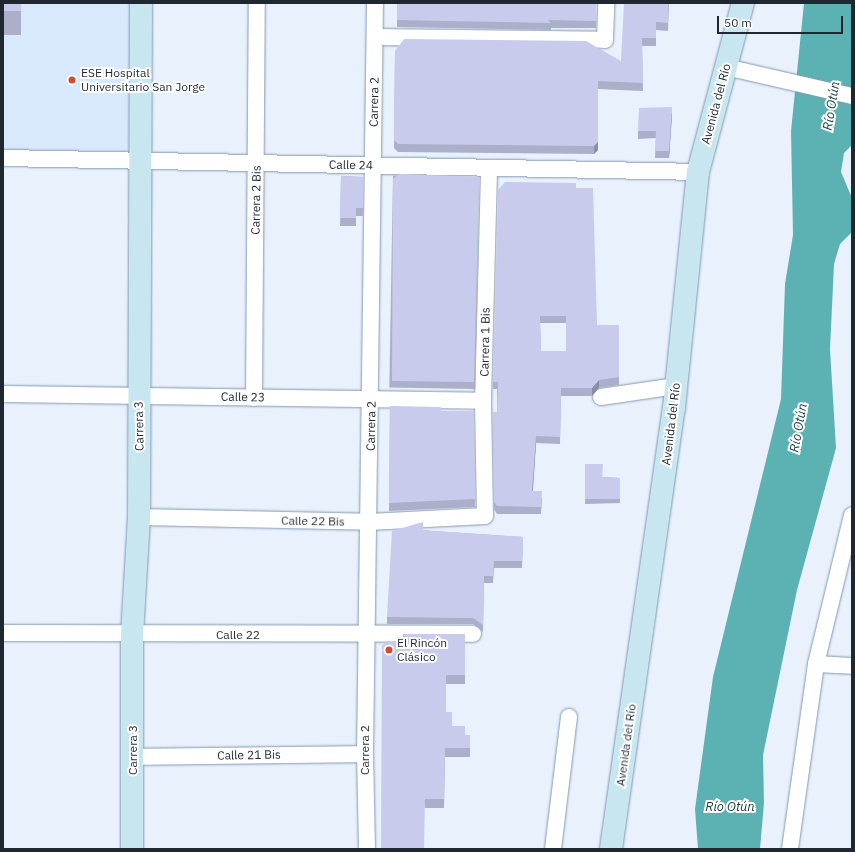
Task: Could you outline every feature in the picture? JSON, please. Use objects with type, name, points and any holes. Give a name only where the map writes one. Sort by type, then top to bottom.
[{"type":"main road","name":"Carrera 3","points":[[132,849],[132,635],[139,517],[138,396],[142,3]]},
{"type":"main road","name":"Avenida del Río","points":[[611,849],[676,386],[698,172],[743,3]]},
{"type":"street","name":"Carrera 2 Bis","points":[[254,398],[257,3]]},
{"type":"street","name":"Carrera 2","points":[[367,849],[365,754],[366,634],[372,399],[375,3]]},
{"type":"street","points":[[375,37],[605,40],[606,3]]},
{"type":"street","points":[[726,67],[777,77],[852,96]]},
{"type":"street","name":"Calle 24","points":[[3,158],[698,172]]},
{"type":"street","name":"Carrera 1 Bis","points":[[485,516],[484,401],[490,168]]},
{"type":"street","points":[[601,397],[676,386]]},
{"type":"street","name":"Calle 23","points":[[3,394],[484,401]]},
{"type":"street","points":[[790,849],[816,664],[852,515]]},
{"type":"street","name":"Calle 22 Bis","points":[[139,517],[369,522],[485,516]]},
{"type":"street","name":"Calle 22","points":[[3,633],[132,635],[473,634]]},
{"type":"street","points":[[816,664],[852,666]]},
{"type":"street","points":[[553,849],[568,717]]},
{"type":"street","name":"Calle 21 Bis","points":[[133,757],[365,754]]},
{"type":"shaded area","name":"ESE Hospital Universitario San Jorge","points":[[3,3],[141,3],[141,158],[3,158]]},
{"type":"water","name":"Río Otún","points":[[804,3],[852,3],[852,145],[844,153],[841,172],[852,198],[852,232],[840,244],[834,264],[830,349],[836,448],[797,590],[763,755],[764,803],[760,849],[698,849],[695,809],[713,677],[781,399],[785,284],[793,235],[791,131]]},
{"type":"building","points":[[3,3],[21,3],[21,11],[3,11]]},
{"type":"building","points":[[397,3],[596,3],[596,21],[548,20],[551,23],[397,20]]},
{"type":"building","points":[[624,3],[668,3],[668,23],[656,22],[656,38],[642,38],[643,83],[598,81],[598,142],[594,146],[398,144],[394,140],[395,51],[404,39],[586,41],[621,61]]},
{"type":"building","points":[[672,107],[669,151],[655,151],[656,131],[638,131],[639,108]]},
{"type":"building","points":[[399,174],[479,177],[474,382],[392,381],[393,179]]},
{"type":"building","points":[[341,176],[363,177],[363,208],[356,208],[356,218],[340,218]]},
{"type":"building","points":[[505,182],[576,183],[576,188],[593,188],[597,325],[619,325],[619,377],[599,380],[592,388],[561,388],[560,437],[536,436],[532,491],[542,491],[541,507],[497,506],[494,502],[493,412],[497,412],[498,382],[493,382],[498,190]],"holes":[[[540,316],[566,316],[566,351],[541,351]]]},
{"type":"building","points":[[390,406],[441,407],[441,411],[474,411],[475,499],[389,503]]},
{"type":"building","points":[[585,464],[603,464],[602,477],[620,478],[620,499],[585,499]]},
{"type":"building","points":[[423,522],[423,530],[523,537],[522,561],[494,561],[493,576],[484,576],[483,625],[473,618],[387,617],[392,531]]},
{"type":"building","points":[[403,634],[465,634],[465,675],[446,675],[446,712],[452,712],[452,726],[465,726],[465,735],[470,735],[470,748],[445,748],[444,799],[425,799],[424,849],[381,849],[382,646],[386,641],[409,642]]},
{"type":"place","name":"ESE Hospital Universitario San Jorge","points":[[72,80]]},
{"type":"place","name":"El Rincón Clásico","points":[[389,650]]}]
